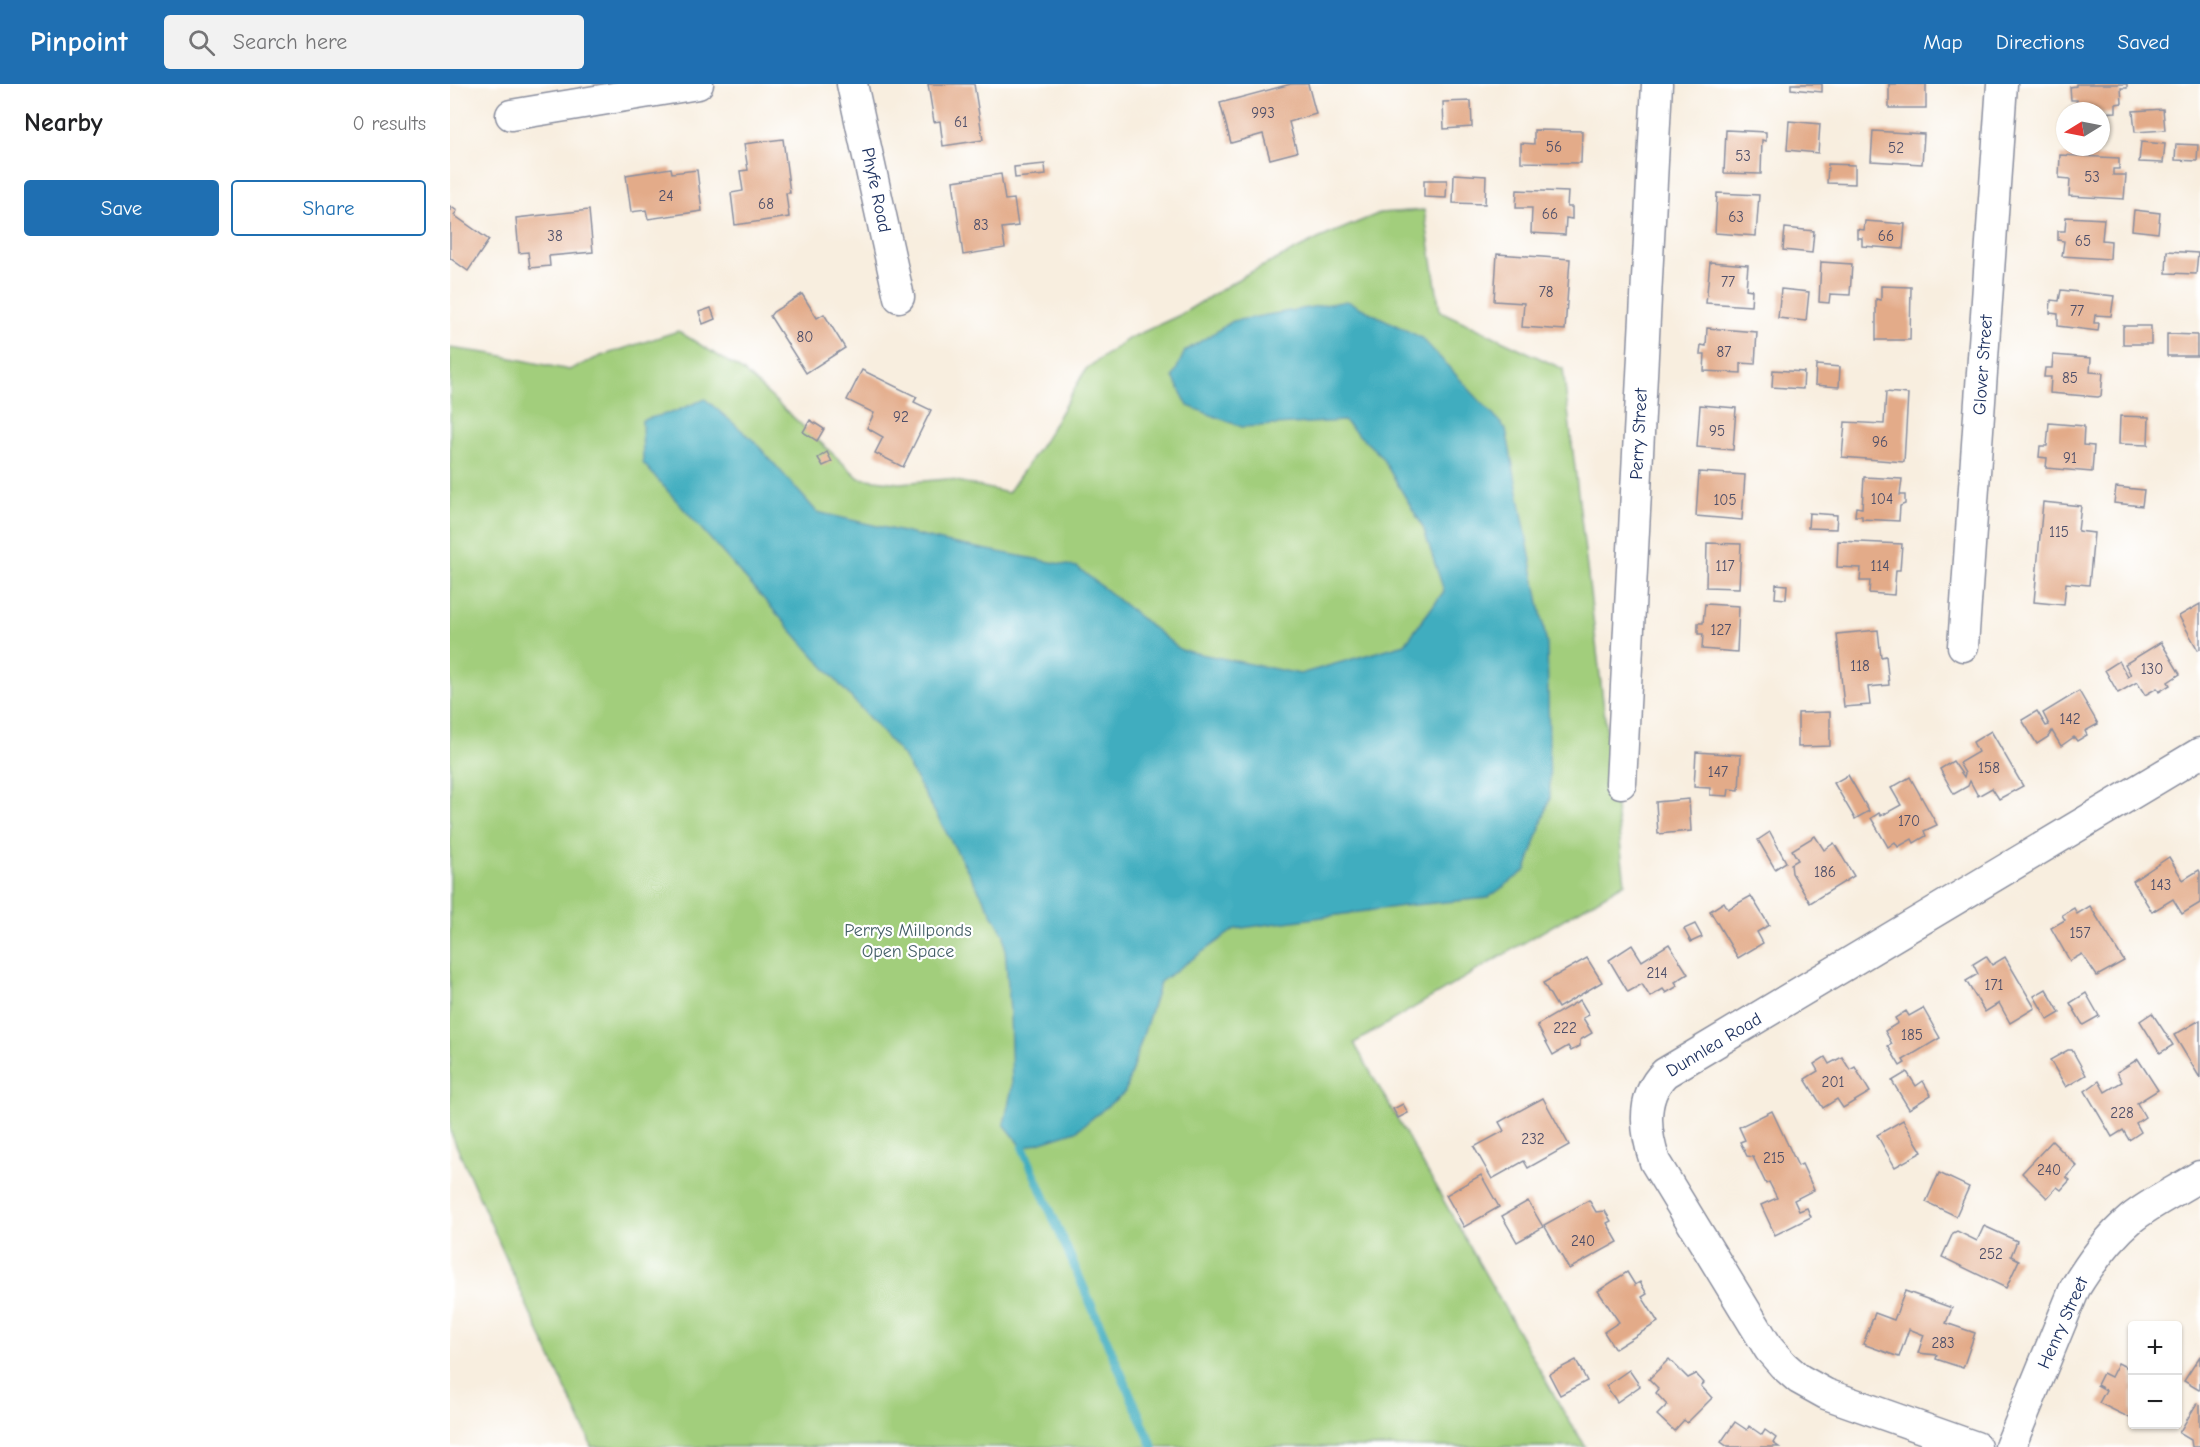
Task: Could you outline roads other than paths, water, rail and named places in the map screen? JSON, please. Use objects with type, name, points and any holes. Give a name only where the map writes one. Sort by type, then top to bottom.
[{"type":"street","points":[[511,115],[698,84]]},
{"type":"street","name":"Phyfe Road","points":[[852,84],[899,297]]},
{"type":"street","name":"Perry Street","points":[[1621,783],[1657,84]]},
{"type":"street","name":"Glover Street","points":[[1963,646],[2002,84]]},
{"type":"street","name":"Dunnlea Road","points":[[1976,1447],[1826,1394],[1799,1379],[1783,1365],[1769,1349],[1655,1162],[1648,1142],[1645,1121],[1652,1089],[1665,1073],[2200,753]]},
{"type":"street","name":"Henry Street","points":[[2010,1447],[2076,1288],[2090,1264],[2109,1239],[2133,1217],[2200,1176]]},
{"type":"water","points":[[1347,301],[1422,338],[1506,429],[1547,645],[1550,798],[1526,870],[1488,898],[1403,906],[1235,929],[1160,982],[1125,1092],[1076,1131],[1023,1148],[1004,1124],[1012,1088],[1010,1012],[1004,935],[903,756],[643,463],[642,420],[674,412],[705,399],[754,441],[817,512],[946,542],[1077,567],[1181,650],[1300,674],[1405,644],[1444,591],[1423,527],[1381,456],[1344,421],[1242,427],[1188,406],[1173,377],[1185,351],[1233,321]]},
{"type":"waterway","points":[[1023,1148],[1153,1447]]},
{"type":"park label","name":"Perrys Millponds Open Space","points":[[908,940]]}]
